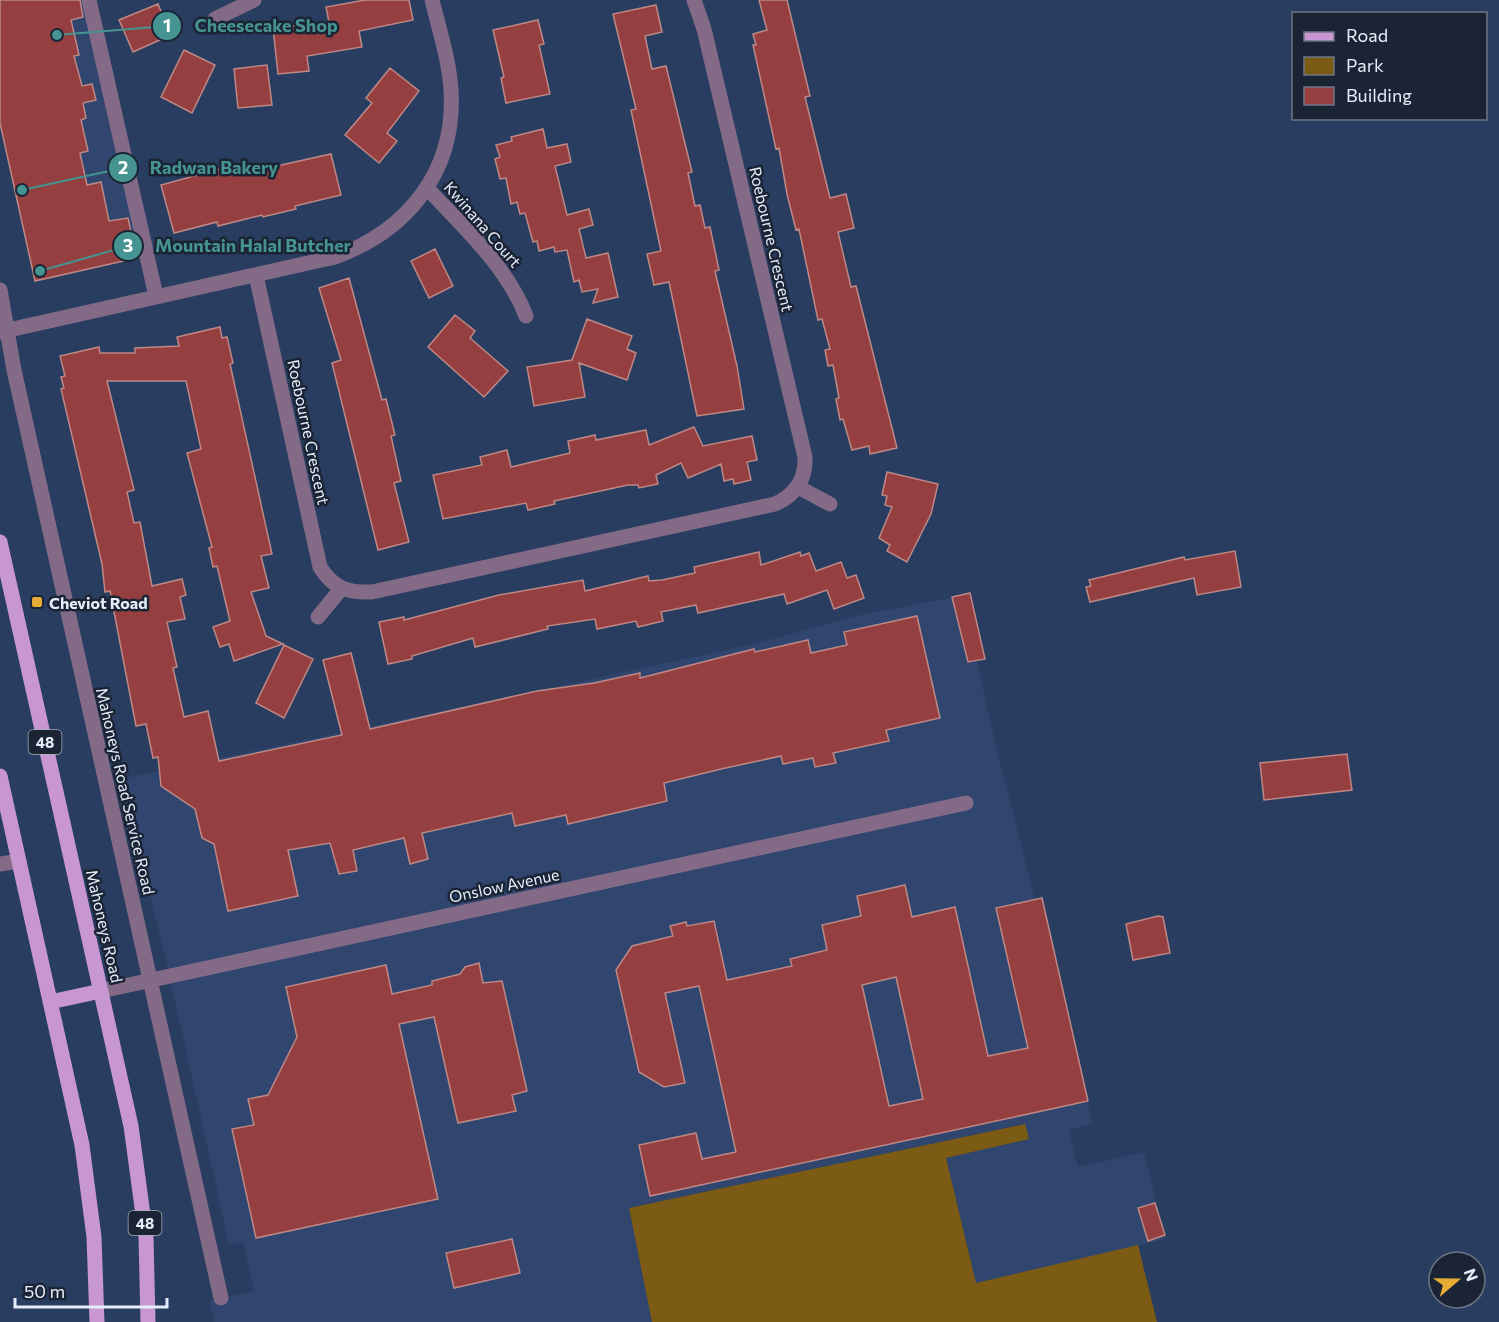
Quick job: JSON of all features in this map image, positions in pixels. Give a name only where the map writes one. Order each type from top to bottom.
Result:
[{"type":"main road","name":"Mahoneys Road","points":[[0,542],[101,991],[140,1181],[146,1237],[148,1322]]},
{"type":"main road","points":[[0,776],[82,1145],[90,1196],[97,1276],[97,1322]]},
{"type":"main road","name":"Onslow Avenue","points":[[50,1002],[101,991]]},
{"type":"street","points":[[89,0],[156,296]]},
{"type":"street","points":[[215,19],[254,0]]},
{"type":"street","points":[[4,331],[335,257],[367,244],[395,225],[427,188],[444,150],[451,110],[449,75],[432,0]]},
{"type":"street","name":"Roebourne Crescent","points":[[694,0],[704,28],[805,457],[805,468],[798,487]]},
{"type":"street","name":"Kwinana Court","points":[[427,188],[503,272],[519,298],[526,316]]},
{"type":"street","name":"Roebourne Crescent","points":[[255,275],[320,567],[326,577],[341,589]]},
{"type":"street","name":"Mahoneys Road Service Road","points":[[0,290],[4,331],[221,1298]]},
{"type":"street","points":[[318,617],[341,589],[372,592],[775,504],[798,487],[830,504]]},
{"type":"street","name":"Onslow Avenue","points":[[101,991],[966,803]]},
{"type":"street","points":[[0,864],[19,861]]},
{"type":"shaded area","points":[[0,0],[92,0],[156,254],[35,281],[0,123]]},
{"type":"shaded area","points":[[962,596],[999,759],[1093,1123],[1069,1130],[1078,1167],[1144,1152],[1165,1239],[976,1284],[946,1158],[1028,1139],[1024,1124],[629,1208],[652,1322],[214,1322],[210,1301],[254,1291],[243,1242],[229,1245],[165,955],[121,779],[758,643],[864,614]]},
{"type":"green space","points":[[1025,1124],[1029,1139],[946,1158],[976,1283],[1138,1245],[1157,1322],[652,1322],[629,1208]]},
{"type":"building","points":[[0,0],[80,0],[83,17],[71,20],[79,55],[74,56],[82,86],[92,84],[96,100],[83,103],[86,118],[81,120],[88,151],[80,153],[87,185],[101,182],[109,221],[128,218],[137,258],[35,281],[0,123]]},
{"type":"building","points":[[365,0],[409,0],[413,20],[359,31],[362,47],[307,56],[309,71],[278,74],[273,28],[329,22],[326,7]]},
{"type":"building","points":[[759,0],[787,0],[810,96],[805,97],[830,198],[846,194],[854,228],[838,232],[851,287],[856,286],[897,448],[870,454],[869,446],[852,450],[843,419],[840,420],[833,365],[828,366],[825,350],[830,349],[822,319],[818,320],[799,229],[796,230],[779,148],[776,149],[753,45],[756,45],[753,34],[767,30]]},
{"type":"building","points":[[158,4],[171,35],[133,52],[119,20]]},
{"type":"building","points":[[656,5],[662,32],[645,36],[652,69],[666,66],[692,172],[688,173],[695,206],[700,205],[705,228],[710,227],[719,270],[715,271],[737,366],[744,409],[697,416],[669,282],[654,285],[647,254],[661,251],[631,110],[636,109],[613,14]]},
{"type":"building","points":[[538,20],[544,44],[539,45],[550,94],[506,103],[501,78],[504,77],[493,30]]},
{"type":"building","points":[[184,50],[215,65],[192,113],[161,97]]},
{"type":"building","points":[[267,65],[272,105],[238,108],[234,69]]},
{"type":"building","points":[[390,68],[419,91],[387,133],[397,141],[379,163],[345,135],[372,103],[366,98]]},
{"type":"building","points":[[543,129],[547,148],[567,144],[571,162],[555,166],[567,215],[589,209],[593,225],[579,229],[586,258],[608,253],[618,297],[593,303],[598,289],[582,292],[579,280],[574,282],[567,250],[555,252],[554,247],[539,251],[537,241],[533,242],[525,213],[520,214],[517,202],[511,204],[506,178],[500,179],[495,159],[500,157],[496,145],[512,141],[511,137]]},
{"type":"building","points":[[331,154],[341,195],[295,206],[296,209],[263,217],[262,215],[218,226],[217,222],[174,233],[161,185],[238,164],[240,174]]},
{"type":"building","points":[[435,249],[453,286],[429,298],[411,261]]},
{"type":"building","points":[[349,278],[382,400],[386,399],[395,435],[391,436],[401,481],[394,483],[409,542],[378,550],[332,363],[341,360],[319,288]]},
{"type":"building","points":[[455,315],[475,331],[470,338],[508,371],[484,397],[428,347]]},
{"type":"building","points":[[587,319],[632,336],[627,349],[636,353],[627,380],[579,363],[585,397],[534,406],[527,367],[572,360]]},
{"type":"building","points":[[220,327],[222,338],[227,337],[233,363],[230,364],[272,554],[261,556],[269,588],[251,592],[266,636],[283,644],[234,661],[229,644],[220,647],[213,627],[230,621],[217,566],[213,567],[209,548],[212,547],[187,453],[201,449],[186,381],[107,381],[134,490],[127,492],[134,523],[140,522],[152,586],[182,579],[186,595],[180,597],[185,619],[167,622],[177,667],[173,668],[184,717],[208,711],[219,761],[342,735],[323,660],[351,653],[370,729],[537,691],[594,683],[640,673],[640,678],[754,649],[755,652],[808,640],[811,653],[847,645],[844,632],[917,616],[940,718],[886,730],[889,741],[833,753],[836,763],[815,767],[813,758],[783,764],[781,756],[721,769],[664,783],[667,801],[568,824],[566,815],[515,826],[512,813],[422,833],[428,859],[410,864],[404,838],[353,850],[357,871],[339,874],[330,843],[288,850],[298,896],[228,911],[214,844],[202,838],[195,809],[161,786],[158,757],[153,758],[146,724],[136,726],[110,591],[105,592],[102,564],[61,389],[64,388],[61,377],[65,376],[60,356],[99,347],[100,353],[135,353],[135,348],[179,346],[177,337]]},
{"type":"building","points":[[694,427],[703,446],[752,436],[757,460],[747,462],[751,480],[734,484],[733,479],[724,481],[721,464],[688,478],[681,463],[656,475],[658,484],[639,488],[638,485],[628,485],[554,501],[555,504],[528,510],[526,503],[443,519],[433,475],[482,465],[480,457],[507,450],[511,467],[570,453],[568,441],[595,435],[596,440],[646,430],[649,445]]},
{"type":"building","points":[[887,472],[938,484],[931,514],[907,562],[887,551],[890,545],[879,538],[892,507],[885,505],[887,496],[882,495]]},
{"type":"building","points":[[1235,551],[1241,587],[1197,595],[1194,578],[1090,602],[1086,587],[1091,586],[1089,580],[1184,557],[1185,560]]},
{"type":"building","points":[[759,552],[761,565],[800,552],[801,556],[809,553],[816,571],[841,562],[847,578],[856,575],[864,598],[834,609],[827,590],[787,604],[784,594],[698,613],[696,605],[661,612],[663,621],[638,627],[636,621],[597,629],[595,619],[547,626],[548,629],[475,647],[473,638],[412,656],[412,659],[388,664],[379,622],[404,617],[404,620],[499,595],[583,580],[585,591],[648,576],[649,581],[662,580],[695,573],[694,567]]},
{"type":"building","points":[[970,593],[985,659],[968,662],[952,597]]},
{"type":"building","points":[[284,645],[313,659],[284,718],[256,703]]},
{"type":"building","points":[[1347,754],[1352,790],[1264,800],[1260,763]]},
{"type":"building","points":[[905,885],[912,917],[955,907],[988,1056],[1028,1048],[996,908],[1042,898],[1088,1101],[650,1196],[639,1145],[696,1133],[702,1159],[736,1152],[699,986],[665,993],[685,1083],[664,1087],[639,1072],[616,970],[632,946],[673,936],[670,926],[686,922],[687,926],[714,921],[727,980],[792,966],[790,959],[827,950],[822,925],[861,916],[857,896]],"holes":[[[896,977],[923,1099],[889,1106],[862,985]]]},
{"type":"building","points":[[1158,916],[1163,917],[1170,953],[1133,960],[1126,924]]},
{"type":"building","points":[[479,963],[483,983],[502,981],[527,1091],[512,1095],[516,1111],[458,1123],[434,1017],[399,1024],[438,1199],[256,1238],[232,1129],[254,1125],[248,1099],[268,1095],[297,1037],[286,987],[386,965],[392,994],[432,985],[432,981],[460,974],[465,967]]},
{"type":"building","points":[[1155,1203],[1165,1235],[1148,1241],[1138,1208]]},
{"type":"building","points":[[512,1239],[520,1273],[454,1288],[446,1253]]},
{"type":"place","name":"Cheesecake Shop","points":[[57,35]]},
{"type":"place","name":"Radwan Bakery","points":[[22,190]]},
{"type":"place","name":"Mountain Halal Butcher","points":[[40,271]]},
{"type":"place","name":"Cheviot Road","points":[[37,602]]}]
